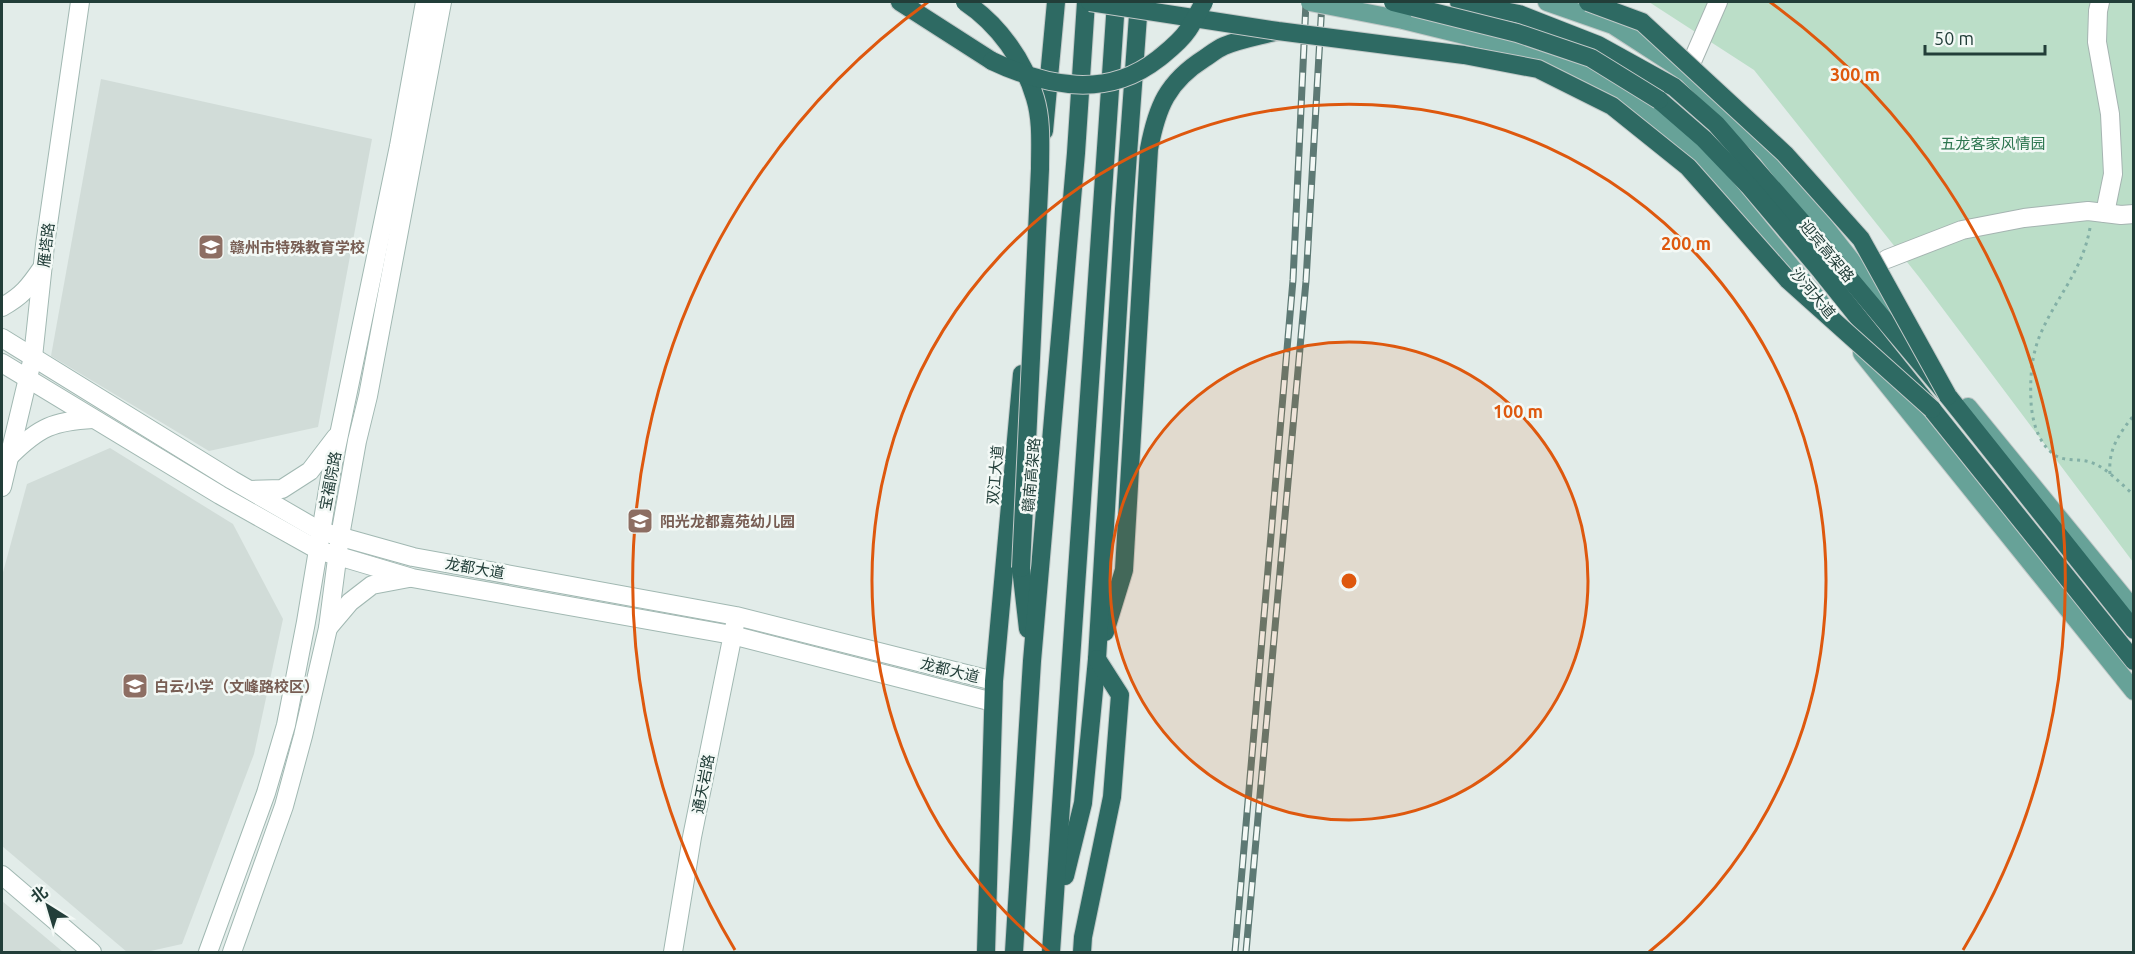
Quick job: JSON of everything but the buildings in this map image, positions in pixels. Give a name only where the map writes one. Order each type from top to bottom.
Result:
[{"type":"highway","points":[[900,2],[992,61],[1018,73],[1057,83],[1094,86],[1122,79],[1148,67],[1173,47],[1188,31],[1204,2]]},
{"type":"highway","points":[[964,2],[997,29],[1018,58],[1036,99],[1041,131],[1021,568],[1032,661]]},
{"type":"highway","name":"双江大道","points":[[986,952],[994,681],[1056,2]]},
{"type":"highway","points":[[1088,2],[1278,31],[1464,55],[1538,69],[1612,106],[1688,167],[1788,280],[1932,409]]},
{"type":"highway","name":"赣南高架路","points":[[1014,952],[1032,661],[1088,2]]},
{"type":"highway","points":[[1051,952],[1116,2]]},
{"type":"highway","points":[[1053,922],[1083,803],[1097,659],[1139,2]]},
{"type":"highway","name":"迎宾高架路","points":[[1393,2],[1517,33],[1591,58],[1659,100],[1704,139],[1749,186],[1932,409],[2133,661]]},
{"type":"highway","name":"迎宾高架路","points":[[1459,2],[1519,14],[1588,41],[1674,87],[1716,124],[1948,396],[2133,630]]},
{"type":"highway","points":[[1588,2],[1642,22],[1785,154],[1861,239],[1948,396]]},
{"type":"highway","points":[[1082,952],[1083,937],[1112,797],[1120,695],[1097,659],[1124,570],[1149,149],[1154,124],[1163,102],[1178,78],[1196,63],[1223,46],[1278,31]]},
{"type":"main road","name":"雁塔路","points":[[2,487],[33,357],[43,267],[80,2]]},
{"type":"main road","name":"宝福院路","points":[[208,952],[266,793],[286,725],[320,531],[399,146],[425,2]]},
{"type":"main road","name":"宝福院路","points":[[232,952],[284,806],[303,736],[327,628],[340,536],[442,2]]},
{"type":"main road","name":"沙河大道","points":[[1310,2],[1537,52],[1619,89],[1682,142],[1713,172],[1846,333],[2133,691]]},
{"type":"main road","points":[[1403,21],[1405,2]]},
{"type":"main road","points":[[1547,2],[1613,25],[1687,73],[1767,153],[1882,302],[2133,610]]},
{"type":"main road","points":[[1687,73],[1718,2]]},
{"type":"main road","points":[[2099,212],[2113,174],[2110,114],[2097,42],[2100,2]]},
{"type":"main road","points":[[1887,259],[1962,230],[2024,218],[2099,212],[2133,214]]},
{"type":"main road","points":[[2,307],[27,290],[43,267]]},
{"type":"main road","name":"龙都大道","points":[[2,338],[320,531],[413,557],[736,616],[994,681]]},
{"type":"main road","name":"龙都大道","points":[[2,363],[220,495],[318,550],[412,578],[732,635],[993,702]]},
{"type":"main road","points":[[9,457],[27,438],[45,428],[65,421],[93,419]]},
{"type":"main road","points":[[250,490],[282,489],[310,471],[339,433]]},
{"type":"main road","points":[[327,628],[350,602],[372,585],[412,578]]},
{"type":"main road","name":"通天岩路","points":[[673,952],[692,837],[736,616]]},
{"type":"main road","points":[[2,875],[92,952]]},
{"type":"path","points":[[2099,212],[2075,273],[2037,344],[2032,363],[2032,417],[2041,439],[2051,453],[2068,461],[2089,462],[2110,474],[2133,495]]},
{"type":"path","points":[[2110,474],[2109,460],[2118,437],[2133,415]]},
{"type":"shaded area","name":"赣州市特殊教育学校","points":[[101,79],[372,139],[318,427],[209,451],[51,356]]},
{"type":"shaded area","name":"白云小学（文峰路校区）","points":[[110,448],[233,524],[283,619],[254,754],[182,944],[146,952],[127,952],[2,846],[2,576],[27,484]]},
{"type":"shaded area","points":[[2,901],[63,952],[2,952]]},
{"type":"green space","name":"五龙客家风情园","points":[[1649,2],[2133,2],[2133,562],[1919,277],[1754,70]]},
{"type":"railway","points":[[1235,952],[1293,280],[1306,2]]},
{"type":"railway","points":[[1246,952],[1306,281],[1322,2]]},
{"type":"place","name":"赣州市特殊教育学校","points":[[211,247]]},
{"type":"place","name":"阳光龙都嘉苑幼儿园","points":[[640,521]]},
{"type":"place","name":"白云小学（文峰路校区）","points":[[135,686]]}]
